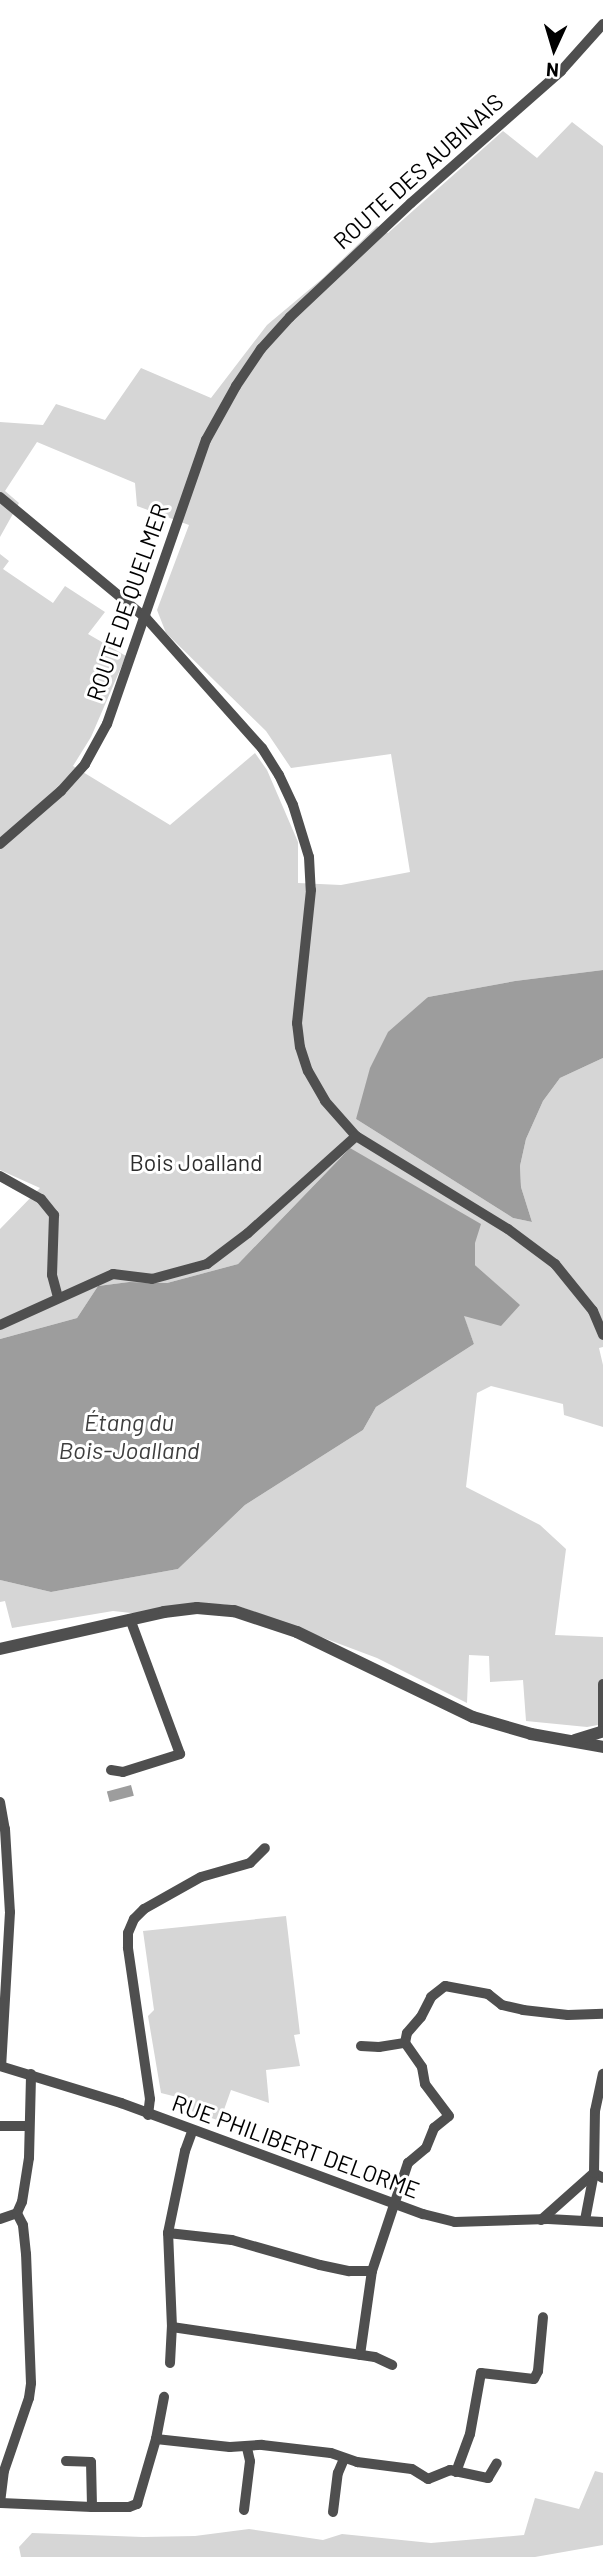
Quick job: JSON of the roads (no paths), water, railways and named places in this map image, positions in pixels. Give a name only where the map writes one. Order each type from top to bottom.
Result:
[{"type":"street","name":"ROUTE DES AUBINAIS","points":[[261,349],[290,317],[411,203],[561,71],[603,24]]},
{"type":"street","name":"ROUTE DE QUELMER","points":[[0,844],[61,791],[85,764],[107,724],[146,618],[179,511],[206,440],[236,386],[261,349]]},
{"type":"street","points":[[0,497],[146,618],[262,748],[293,805],[309,857],[311,890],[297,1023],[300,1048],[308,1071],[325,1101],[356,1136],[508,1229],[555,1264],[593,1311],[603,1335]]},
{"type":"street","points":[[0,1325],[113,1274],[152,1279],[206,1264],[248,1233],[356,1136]]},
{"type":"street","points":[[0,1175],[41,1199],[54,1215],[52,1275],[58,1297]]},
{"type":"street","points":[[1,1644],[197,1608],[234,1612],[297,1632],[449,1708],[519,1731],[564,1741],[603,1736],[603,1684]]},
{"type":"street","points":[[111,1769],[123,1773],[180,1754],[130,1619]]},
{"type":"street","points":[[0,1802],[5,1829],[10,1912],[0,2066]]},
{"type":"street","points":[[148,2115],[150,2099],[128,1948],[128,1933],[134,1919],[144,1909],[201,1877],[250,1863],[265,1848]]},
{"type":"street","points":[[360,2354],[372,2271],[408,2163],[426,2148],[434,2127],[450,2116],[425,2084],[422,2067],[405,2043],[407,2033],[421,2017],[431,1997],[445,1986],[488,1994],[502,2005],[523,2011],[568,2015],[603,2014]]},
{"type":"street","points":[[361,2046],[379,2048],[405,2043]]},
{"type":"street","name":"RUE PHILIBERT DELORME","points":[[0,2066],[31,2074],[395,2204],[455,2222],[603,2222]]},
{"type":"street","points":[[0,2219],[16,2213],[22,2202],[29,2158],[31,2074]]},
{"type":"street","points":[[584,2220],[598,2176],[595,2111],[603,2074]]},
{"type":"street","points":[[0,2126],[29,2126]]},
{"type":"street","points":[[170,2363],[173,2326],[168,2233],[192,2132]]},
{"type":"street","points":[[541,2220],[598,2176]]},
{"type":"street","points":[[16,2213],[23,2225],[26,2254],[30,2383],[29,2398],[4,2471],[1,2503],[92,2507],[129,2507],[137,2504],[156,2439],[164,2397]]},
{"type":"street","points":[[168,2233],[232,2240],[320,2265],[349,2271],[372,2271]]},
{"type":"street","points":[[456,2472],[470,2434],[481,2373],[534,2378],[538,2371],[543,2317]]},
{"type":"street","points":[[173,2326],[360,2354],[392,2365]]},
{"type":"street","points":[[156,2439],[247,2448],[262,2445],[331,2453],[344,2459],[412,2469],[428,2479],[450,2470],[488,2478],[497,2463]]},
{"type":"street","points":[[244,2510],[250,2460],[247,2448]]},
{"type":"street","points":[[333,2512],[338,2473],[344,2459]]},
{"type":"street","points":[[66,2462],[91,2462],[92,2507]]},
{"type":"water","points":[[603,970],[603,1058],[560,1078],[543,1101],[526,1139],[520,1166],[521,1187],[532,1222],[513,1218],[356,1119],[370,1068],[388,1032],[428,997],[515,981]]},
{"type":"water","name":"Étang du Bois-Joalland","points":[[350,1148],[481,1224],[475,1243],[475,1265],[520,1305],[501,1326],[464,1316],[474,1344],[376,1407],[363,1430],[245,1505],[178,1569],[51,1592],[0,1580],[0,1339],[77,1318],[98,1286],[129,1282],[167,1283],[238,1264]]},
{"type":"water","points":[[131,1785],[134,1796],[110,1802],[107,1791]]},
{"type":"park label","name":"Bois Joalland","points":[[196,1162]]}]
